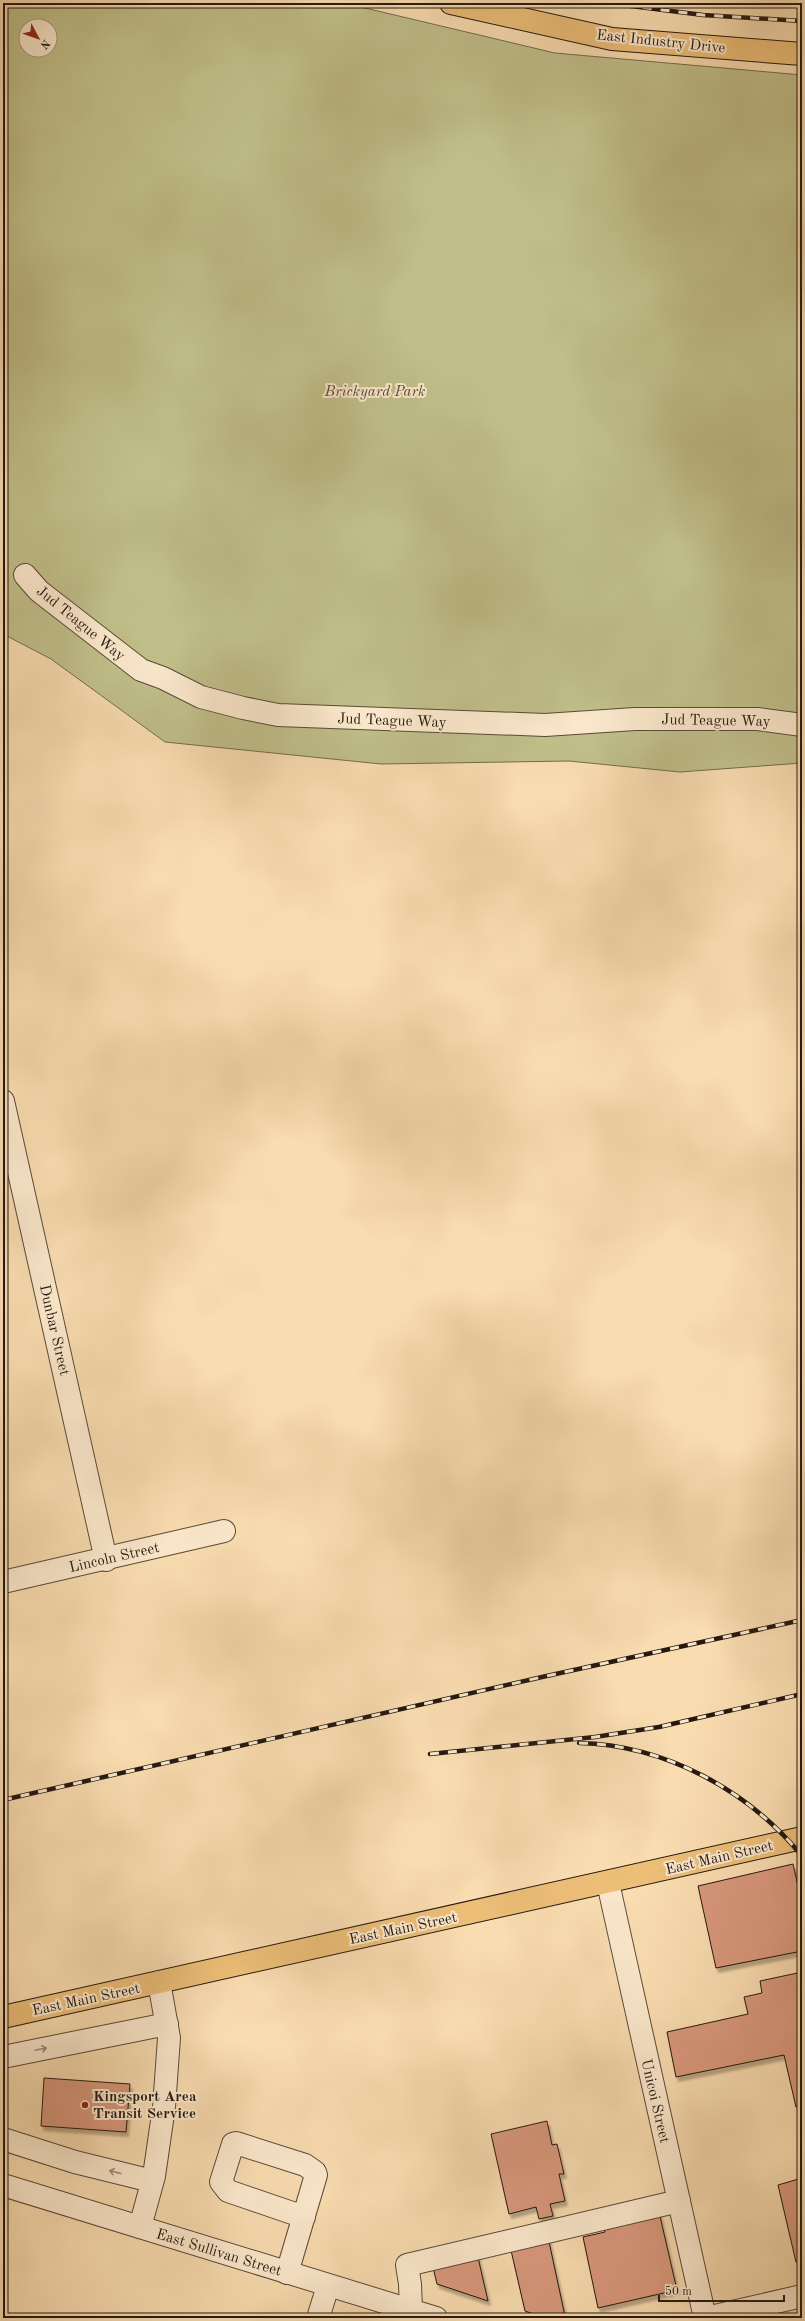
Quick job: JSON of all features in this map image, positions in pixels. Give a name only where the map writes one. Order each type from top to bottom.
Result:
[{"type":"main road","name":"East Industry Drive","points":[[451,3],[612,39],[802,54]]},
{"type":"main road","name":"East Main Street","points":[[3,2017],[608,1883],[802,1838]]},
{"type":"street","name":"Jud Teague Way","points":[[25,575],[39,591],[141,670],[163,678],[201,697],[278,715],[545,725],[635,719],[743,719],[802,725]]},
{"type":"street","name":"Dunbar Street","points":[[3,1101],[106,1560]]},
{"type":"street","name":"Lincoln Street","points":[[3,1582],[106,1560],[224,1531]]},
{"type":"street","name":"Unicoi Street","points":[[608,1883],[706,2318]]},
{"type":"street","points":[[140,2227],[152,2181],[164,2107],[169,2038],[159,1982]]},
{"type":"street","points":[[3,2057],[167,2024]]},
{"type":"street","points":[[3,2139],[75,2162],[152,2181]]},
{"type":"street","name":"East Sullivan Street","points":[[3,2185],[287,2274],[436,2318]]},
{"type":"street","points":[[411,2310],[410,2284],[407,2265],[679,2201]]},
{"type":"street","points":[[287,2274],[304,2217]]},
{"type":"street","points":[[318,2318],[328,2286]]},
{"type":"street","points":[[706,2318],[802,2296]]},
{"type":"green space","name":"Brickyard Park","points":[[3,3],[344,3],[555,53],[802,75],[802,763],[680,772],[569,761],[381,764],[165,742],[51,659],[3,634]]},
{"type":"building","points":[[793,1864],[802,1904],[802,1951],[716,1968],[698,1886]]},
{"type":"building","points":[[802,1972],[802,2106],[796,2107],[784,2055],[676,2077],[667,2032],[748,2014],[744,1997],[762,1993],[760,1981]]},
{"type":"building","name":"Kingsport Area Transit Service","points":[[44,2078],[130,2084],[126,2132],[41,2126]]},
{"type":"building","points":[[547,2121],[552,2145],[557,2144],[564,2174],[559,2174],[565,2201],[550,2204],[553,2216],[539,2219],[536,2207],[509,2214],[491,2134]]},
{"type":"building","points":[[802,2178],[802,2261],[796,2262],[778,2185]]},
{"type":"building","points":[[659,2212],[677,2290],[598,2308],[583,2237],[605,2232],[603,2225]]},
{"type":"building","points":[[548,2237],[565,2316],[555,2318],[545,2318],[525,2311],[510,2246]]},
{"type":"building","points":[[477,2253],[488,2301],[437,2284],[432,2263]]},
{"type":"railway","points":[[607,3],[703,15],[802,21]]},
{"type":"railway","points":[[3,1800],[542,1677],[802,1620]]},
{"type":"railway","points":[[430,1754],[595,1737],[659,1727],[802,1694]]},
{"type":"railway","points":[[579,1743],[611,1746],[643,1752],[673,1762],[702,1776],[730,1792],[756,1811],[780,1832],[802,1856]]},
{"type":"place","name":"Kingsport Area Transit Service","points":[[85,2105]]}]
